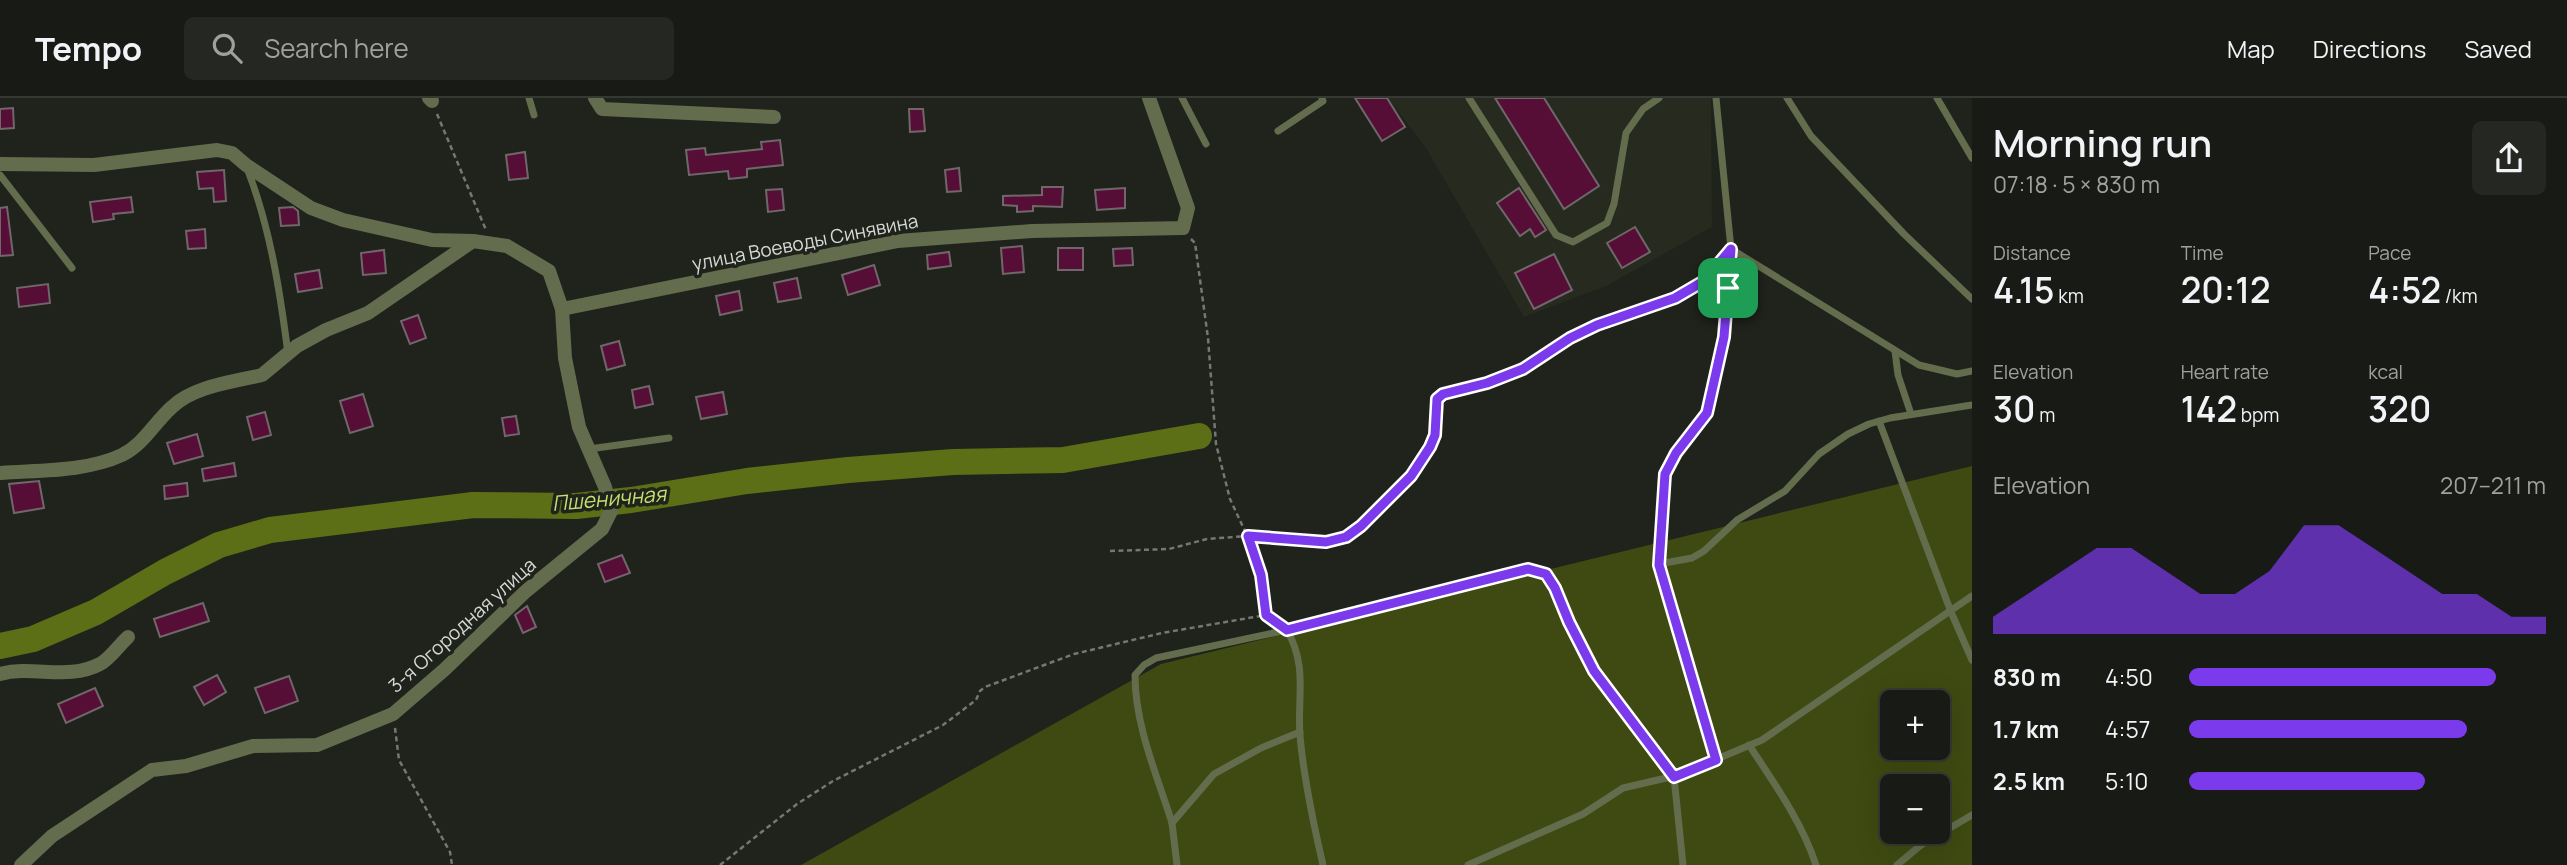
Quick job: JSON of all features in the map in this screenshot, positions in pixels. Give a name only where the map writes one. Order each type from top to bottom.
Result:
[{"type":"street","points":[[595,98],[602,109],[774,117]]},
{"type":"street","points":[[1149,98],[1188,208],[1183,228]]},
{"type":"street","name":"3-я Огородная улица","points":[[0,164],[94,165],[217,150],[232,153],[311,208],[343,220],[432,240],[473,241],[507,246],[549,271],[562,309],[565,358],[579,427],[605,487],[611,511],[603,528],[526,591],[444,670],[393,714],[317,745],[253,746],[186,766],[152,771],[52,836],[21,865]]},
{"type":"street","name":"улица Воеводы Синявина","points":[[562,309],[898,242],[1032,231],[1183,228]]},
{"type":"street","points":[[0,472],[61,469],[104,462],[125,453],[148,435],[173,405],[190,394],[262,374],[297,346],[326,330],[368,313],[473,241]]},
{"type":"street","points":[[0,674],[24,671],[82,671],[102,663],[128,637]]},
{"type":"lane","points":[[529,98],[534,115]]},
{"type":"lane","points":[[1182,98],[1206,144]]},
{"type":"lane","points":[[1278,131],[1324,101],[1322,98]]},
{"type":"lane","points":[[1469,98],[1556,234],[1573,242],[1607,223],[1614,204],[1626,133],[1643,109],[1660,98]]},
{"type":"lane","points":[[1716,98],[1731,249],[1724,337],[1707,413],[1676,453],[1665,474],[1659,564],[1716,760]]},
{"type":"lane","points":[[1787,98],[1811,136],[1904,234],[1972,299]]},
{"type":"lane","points":[[1937,98],[1972,158]]},
{"type":"lane","points":[[246,165],[261,203],[282,307],[288,354]]},
{"type":"lane","points":[[0,174],[72,268]]},
{"type":"lane","points":[[1731,249],[1919,365],[1957,374],[1972,371]]},
{"type":"lane","points":[[1895,351],[1898,375],[1911,414]]},
{"type":"lane","points":[[1659,564],[1692,558],[1704,551],[1737,520],[1785,491],[1819,454],[1848,434],[1879,421],[1972,405]]},
{"type":"lane","points":[[1879,421],[1951,612],[1972,660]]},
{"type":"lane","points":[[589,449],[669,438]]},
{"type":"lane","points":[[1177,865],[1172,823],[1141,729],[1135,675],[1144,665],[1156,658],[1287,630],[1528,569],[1546,574],[1594,671],[1674,777],[1683,865]]},
{"type":"lane","points":[[1468,865],[1583,814],[1623,788],[1674,777],[1762,740],[1972,596]]},
{"type":"lane","points":[[1287,630],[1297,647],[1302,682],[1300,732],[1306,792],[1323,865]]},
{"type":"lane","points":[[1172,823],[1214,774],[1261,748],[1300,732]]},
{"type":"lane","points":[[1749,745],[1787,804],[1816,865]]},
{"type":"lane","points":[[1896,865],[1921,845],[1972,815]]},
{"type":"path","points":[[431,100],[492,244]]},
{"type":"path","points":[[1183,228],[1195,243],[1208,338],[1216,444],[1230,499],[1248,536],[1261,575],[1266,615]]},
{"type":"path","points":[[1110,551],[1169,549],[1207,539],[1248,536],[1326,542],[1346,537],[1361,526],[1411,476],[1435,435],[1437,399],[1443,394],[1487,383],[1523,369],[1570,338],[1597,325],[1675,298],[1704,281],[1731,249]]},
{"type":"path","points":[[720,865],[797,804],[833,781],[943,725],[976,700],[985,687],[1074,654],[1162,633],[1266,615],[1287,630]]},
{"type":"path","points":[[393,714],[399,760],[450,852],[452,865]]},
{"type":"shaded area","points":[[1388,98],[1711,98],[1712,227],[1606,286],[1524,317],[1426,148]]},
{"type":"green space","points":[[1972,466],[1972,865],[801,865],[1161,664]]},
{"type":"building","points":[[1355,98],[1387,98],[1405,127],[1382,141]]},
{"type":"building","points":[[1495,98],[1544,98],[1599,186],[1564,209]]},
{"type":"building","points":[[13,108],[14,128],[0,129],[0,109]]},
{"type":"building","points":[[909,109],[923,109],[925,131],[910,132]]},
{"type":"building","points":[[780,140],[783,165],[747,169],[747,177],[729,179],[728,171],[689,175],[686,150],[705,148],[706,155],[762,149],[761,142]]},
{"type":"building","points":[[525,152],[528,178],[509,180],[506,155]]},
{"type":"building","points":[[959,168],[961,191],[947,192],[945,170]]},
{"type":"building","points":[[224,170],[226,201],[214,202],[213,188],[199,189],[197,172]]},
{"type":"building","points":[[1042,187],[1063,187],[1062,207],[1033,206],[1033,211],[1017,212],[1017,206],[1003,205],[1003,196],[1042,195]]},
{"type":"building","points":[[1125,188],[1125,208],[1097,210],[1095,190]]},
{"type":"building","points":[[1519,188],[1546,230],[1535,237],[1530,229],[1520,236],[1497,203]]},
{"type":"building","points":[[782,189],[784,210],[768,212],[766,190]]},
{"type":"building","points":[[131,197],[133,212],[113,214],[114,219],[93,222],[90,202]]},
{"type":"building","points":[[7,207],[13,255],[0,256],[0,208]]},
{"type":"building","points":[[293,207],[298,211],[299,225],[281,226],[279,208]]},
{"type":"building","points":[[1635,227],[1650,252],[1622,268],[1607,243]]},
{"type":"building","points":[[205,229],[206,248],[188,249],[186,231]]},
{"type":"building","points":[[1022,246],[1024,272],[1003,274],[1001,248]]},
{"type":"building","points":[[1058,248],[1083,248],[1083,270],[1058,270]]},
{"type":"building","points":[[1132,248],[1133,265],[1114,266],[1113,249]]},
{"type":"building","points":[[384,250],[386,273],[363,275],[361,253]]},
{"type":"building","points":[[949,252],[951,266],[928,269],[927,255]]},
{"type":"building","points":[[1554,254],[1572,290],[1534,309],[1515,273]]},
{"type":"building","points":[[874,265],[880,285],[848,295],[842,275]]},
{"type":"building","points":[[319,270],[322,288],[298,292],[295,274]]},
{"type":"building","points":[[797,278],[801,298],[778,302],[774,283]]},
{"type":"building","points":[[48,284],[50,303],[19,307],[17,288]]},
{"type":"building","points":[[739,291],[742,310],[720,315],[716,296]]},
{"type":"building","points":[[418,315],[426,338],[410,344],[401,321]]},
{"type":"building","points":[[619,341],[625,365],[607,370],[601,346]]},
{"type":"building","points":[[649,386],[653,404],[635,408],[632,390]]},
{"type":"building","points":[[723,392],[727,414],[701,419],[696,397]]},
{"type":"building","points":[[363,394],[373,426],[350,433],[340,401]]},
{"type":"building","points":[[265,412],[271,435],[253,440],[247,417]]},
{"type":"building","points":[[516,416],[519,434],[505,436],[502,418]]},
{"type":"building","points":[[197,434],[203,456],[174,464],[167,443]]},
{"type":"building","points":[[234,463],[236,476],[204,481],[202,469]]},
{"type":"building","points":[[39,481],[44,508],[14,513],[9,484]]},
{"type":"building","points":[[187,483],[188,496],[165,499],[164,486]]},
{"type":"building","points":[[622,555],[630,573],[605,582],[598,564]]},
{"type":"building","points":[[203,603],[209,621],[160,637],[154,619]]},
{"type":"building","points":[[527,606],[536,627],[523,633],[515,615]]},
{"type":"building","points":[[217,675],[226,692],[204,705],[194,687]]},
{"type":"building","points":[[289,676],[298,701],[265,713],[255,688]]},
{"type":"building","points":[[95,688],[103,706],[66,723],[58,704]]},
{"type":"waterway","name":"Пшеничная","points":[[0,646],[33,639],[96,612],[165,572],[219,545],[270,530],[473,505],[576,506],[747,481],[848,470],[953,462],[1063,460],[1199,436]]},
{"type":"route","points":[[1731,249],[1728,288],[1724,337],[1707,413],[1676,453],[1665,474],[1659,565],[1716,760],[1674,777],[1594,671],[1546,574],[1528,569],[1287,630],[1266,615],[1261,575],[1248,536],[1326,542],[1346,537],[1361,526],[1411,476],[1435,435],[1437,399],[1443,394],[1487,383],[1523,369],[1570,338],[1597,325],[1675,298],[1704,281],[1731,249]]}]
